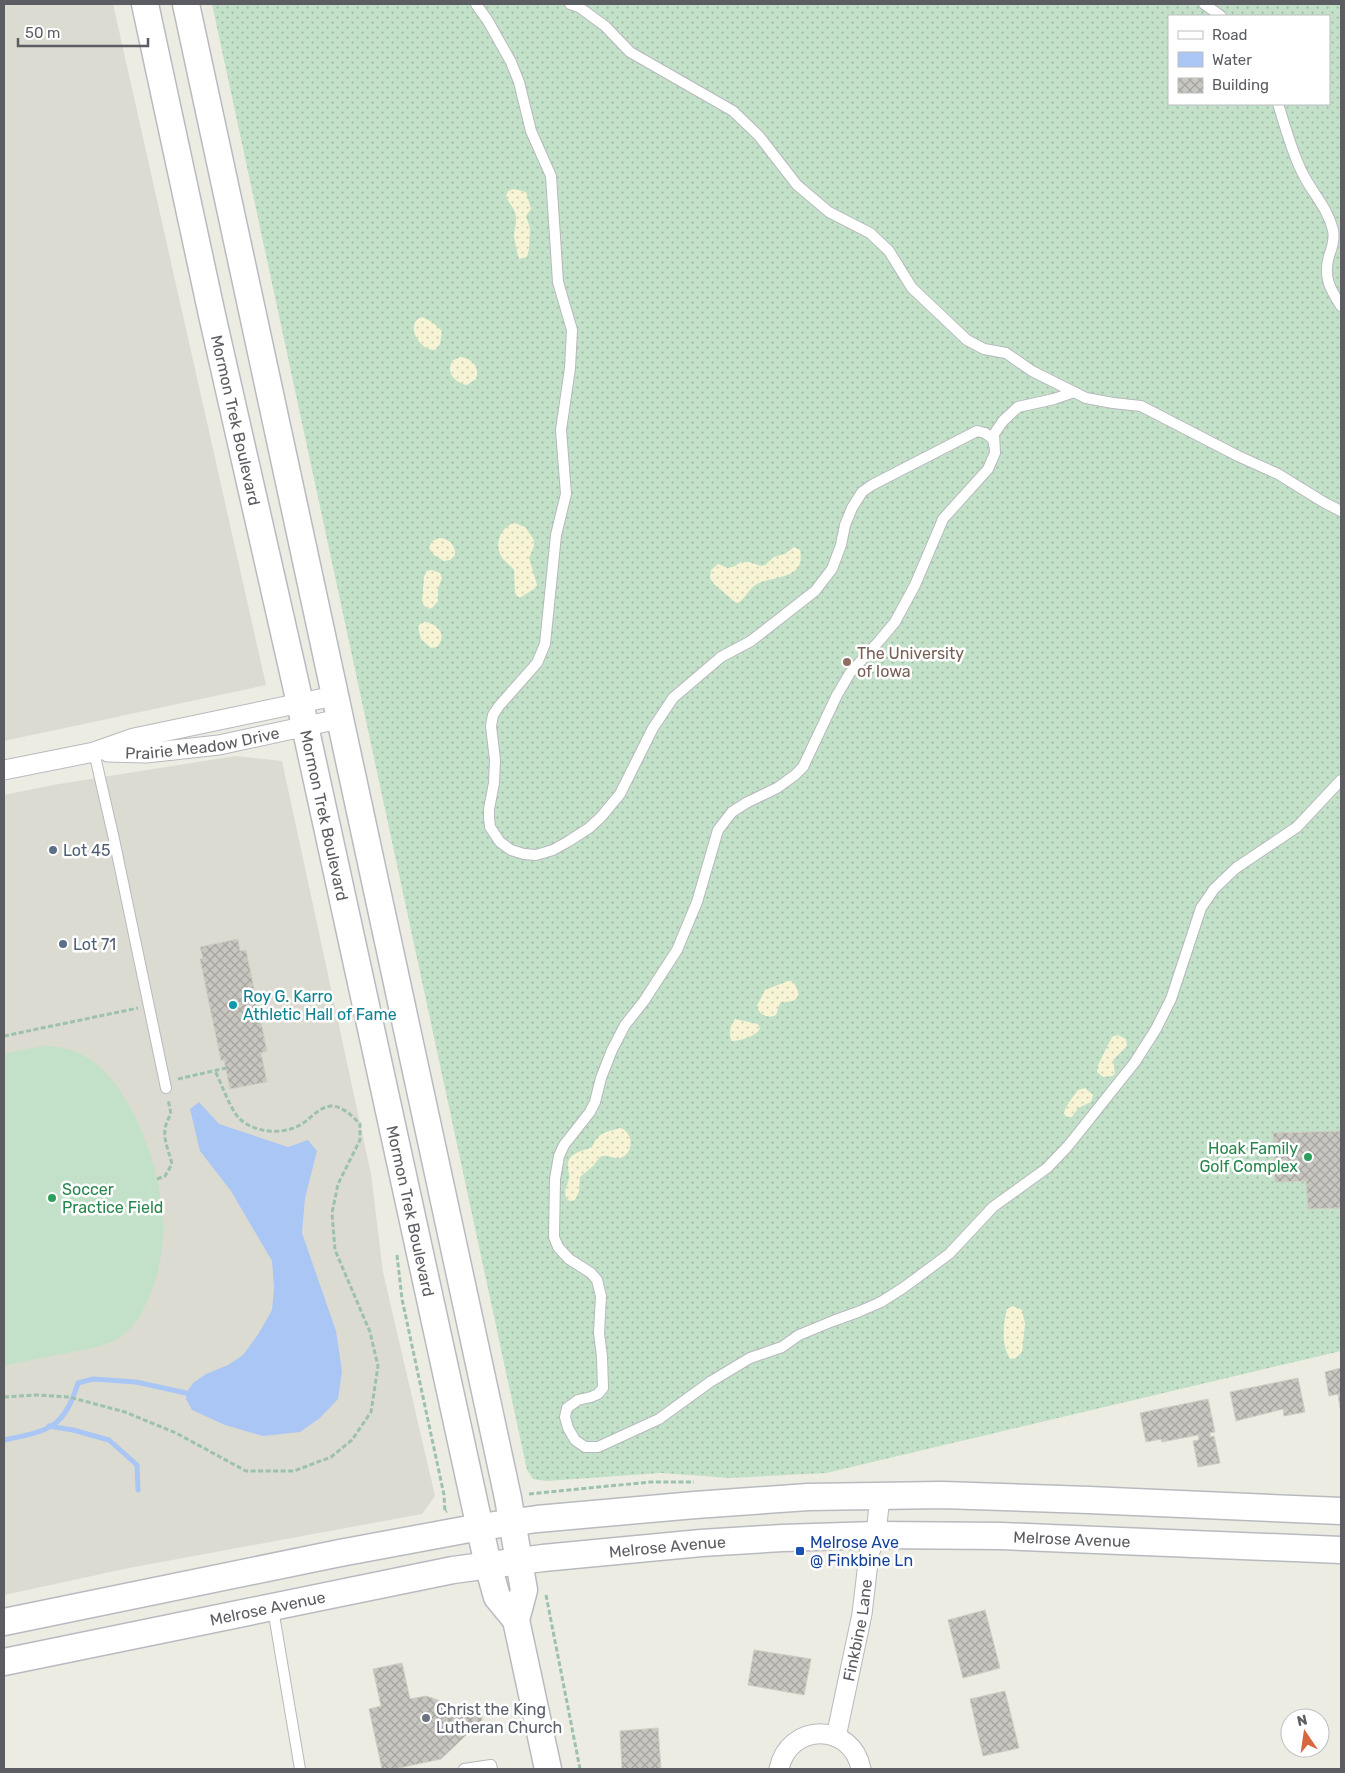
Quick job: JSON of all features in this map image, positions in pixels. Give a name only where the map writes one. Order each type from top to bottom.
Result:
[{"type":"main road","name":"Mormon Trek Boulevard","points":[[145,4],[212,315],[303,715],[488,1565],[497,1597],[516,1620]]},
{"type":"main road","name":"Mormon Trek Boulevard","points":[[186,4],[513,1522],[524,1590],[516,1620],[548,1769]]},
{"type":"main road","points":[[4,1622],[340,1553],[480,1527],[513,1522],[714,1504],[808,1498],[942,1495],[1341,1511]]},
{"type":"main road","name":"Melrose Avenue","points":[[4,1662],[389,1583],[488,1565],[701,1543],[876,1535],[1001,1536],[1341,1550]]},
{"type":"street","name":"Prairie Meadow Drive","points":[[4,770],[94,752],[134,738],[303,715],[337,708]]},
{"type":"street","name":"Finkbine Lane","points":[[836,1737],[862,1614],[869,1554],[876,1535],[880,1496]]},
{"type":"street","points":[[779,1769],[784,1755],[797,1740],[816,1734],[836,1737],[846,1743],[854,1752],[861,1769]]},
{"type":"lane","points":[[476,4],[511,62],[519,82],[531,131],[551,176],[558,282],[572,330],[570,368],[561,430],[566,494],[556,535],[545,644],[537,663],[493,715],[491,726],[495,760],[489,818],[490,827],[500,842],[512,850],[536,855],[553,850],[569,841],[589,828],[601,817],[620,794],[653,728],[673,698],[721,657],[751,641],[815,591],[832,569],[842,545],[844,525],[862,492],[977,431],[985,433],[993,439],[995,453]]},
{"type":"lane","points":[[570,4],[579,7],[605,26],[630,52],[733,111],[759,136],[796,185],[829,212],[870,233],[889,251],[912,288],[967,340],[984,349],[1006,353],[1032,370],[1086,398],[1113,404],[1141,406],[1238,456],[1278,474],[1341,511]]},
{"type":"lane","points":[[1204,4],[1220,15]]},
{"type":"lane","points":[[1278,105],[1300,168],[1324,206],[1334,231],[1326,276],[1329,286],[1341,306]]},
{"type":"lane","points":[[1074,392],[1054,399],[1018,407],[1003,421],[994,434],[995,453],[988,469],[943,519],[915,585],[895,622],[850,673],[837,695],[803,767],[777,788],[732,812],[718,830],[697,902],[677,950],[644,1001],[625,1025],[612,1050],[590,1112],[564,1145],[559,1156],[555,1179],[554,1237],[558,1247],[597,1280],[602,1296],[599,1333],[603,1388],[598,1394],[578,1400],[566,1408],[565,1417],[568,1428],[575,1440],[584,1447],[598,1447],[659,1419],[710,1382],[750,1358],[782,1347],[799,1335],[880,1302],[903,1288],[949,1254],[993,1207],[1047,1168],[1068,1146],[1135,1062],[1156,1029],[1171,999],[1201,908],[1214,889],[1236,868],[1297,827],[1341,780]]},
{"type":"lane","points":[[94,752],[166,1085]]},
{"type":"lane","points":[[273,1608],[300,1769]]},
{"type":"lane","points":[[464,1769],[490,1765],[492,1769]]},
{"type":"path","points":[[4,1036],[149,1006]]},
{"type":"path","points":[[157,1178],[165,1176],[172,1164],[164,1133],[166,1123],[171,1114],[166,1085],[226,1068]]},
{"type":"path","points":[[4,1396],[70,1397],[126,1412],[176,1433],[246,1471],[294,1471],[331,1457],[352,1440],[371,1412],[378,1366],[370,1332],[335,1250],[332,1213],[338,1184],[360,1140],[360,1124],[347,1111],[331,1106],[319,1111],[298,1127],[270,1132],[254,1128],[236,1115],[215,1071]]},
{"type":"path","points":[[533,1493],[650,1482],[698,1482]]},
{"type":"path","points":[[546,1590],[580,1769]]},
{"type":"shaded area","points":[[4,4],[113,4],[266,685],[4,741]]},
{"type":"shaded area","points":[[235,756],[282,761],[371,1174],[383,1272],[435,1496],[422,1514],[129,1568],[4,1595],[4,795],[53,785]]},
{"type":"green space","name":"The University of Iowa","points":[[212,4],[1341,4],[1341,1351],[826,1473],[730,1478],[661,1473],[546,1481],[533,1479],[527,1470]]},
{"type":"green space","name":"Soccer Practice Field","points":[[42,1046],[70,1050],[88,1058],[110,1077],[123,1095],[135,1117],[153,1163],[162,1210],[162,1248],[157,1273],[147,1302],[136,1322],[124,1334],[111,1342],[97,1347],[4,1366],[4,1054]]},
{"type":"sand","points":[[514,189],[526,192],[531,209],[526,216],[530,228],[529,249],[527,257],[519,259],[514,235],[516,215],[506,196],[508,191]]},
{"type":"sand","points":[[422,317],[432,322],[442,331],[440,344],[435,350],[424,346],[416,336],[414,325]]},
{"type":"sand","points":[[460,357],[471,361],[477,371],[476,379],[467,385],[455,380],[450,370],[452,361]]},
{"type":"sand","points":[[514,523],[525,527],[534,540],[534,546],[529,558],[537,585],[521,597],[518,597],[515,593],[514,570],[501,556],[498,546],[502,532]]},
{"type":"sand","points":[[439,538],[446,539],[453,546],[455,555],[450,560],[444,561],[434,555],[429,548],[432,541]]},
{"type":"sand","points":[[794,547],[800,550],[801,560],[794,572],[757,584],[738,603],[713,583],[710,578],[711,570],[718,564],[728,568],[741,562],[749,562],[761,566],[774,557],[785,554]]},
{"type":"sand","points":[[432,570],[440,573],[442,578],[438,589],[438,601],[432,608],[428,609],[422,603],[424,577],[427,571]]},
{"type":"sand","points":[[424,622],[437,627],[439,630],[441,638],[437,647],[431,648],[421,639],[418,627]]},
{"type":"sand","points":[[792,981],[796,986],[797,997],[792,1001],[780,1003],[776,1015],[770,1017],[762,1014],[757,1006],[765,990]]},
{"type":"sand","points":[[735,1019],[758,1024],[760,1029],[748,1038],[732,1041],[730,1030]]},
{"type":"sand","points":[[1118,1035],[1126,1039],[1127,1046],[1113,1060],[1115,1074],[1103,1077],[1097,1072],[1098,1065],[1112,1037]]},
{"type":"sand","points":[[1085,1088],[1093,1095],[1091,1102],[1078,1108],[1072,1117],[1067,1117],[1064,1111],[1067,1105],[1078,1090]]},
{"type":"sand","points":[[620,1128],[629,1137],[630,1146],[627,1154],[620,1158],[600,1157],[580,1177],[579,1191],[575,1200],[570,1201],[567,1199],[565,1191],[569,1179],[568,1165],[571,1156],[592,1147],[597,1138],[603,1134]]},
{"type":"sand","points":[[1013,1306],[1022,1310],[1025,1324],[1022,1352],[1016,1358],[1010,1359],[1005,1347],[1004,1328],[1007,1309]]},
{"type":"water","points":[[199,1102],[219,1124],[288,1147],[308,1140],[317,1151],[305,1198],[302,1233],[336,1331],[342,1371],[338,1399],[320,1418],[300,1432],[263,1436],[225,1425],[192,1410],[186,1399],[186,1393],[193,1383],[206,1374],[228,1365],[243,1355],[259,1333],[272,1310],[274,1287],[272,1261],[231,1191],[200,1151],[190,1109]]},
{"type":"building","name":"Roy G. Karro Athletic Hall of Fame","points":[[238,939],[240,951],[246,950],[267,1051],[261,1053],[267,1082],[230,1089],[224,1060],[221,1061],[200,959],[203,958],[200,947]]},
{"type":"building","name":"Hoak Family Golf Complex","points":[[1341,1131],[1341,1208],[1308,1209],[1306,1181],[1275,1182],[1273,1133]]},
{"type":"building","points":[[1341,1368],[1340,1408],[1338,1394],[1329,1396],[1325,1372]]},
{"type":"building","points":[[1298,1378],[1305,1412],[1284,1416],[1283,1409],[1236,1421],[1230,1392]]},
{"type":"building","points":[[1208,1399],[1215,1432],[1210,1433],[1210,1437],[1214,1436],[1220,1463],[1198,1467],[1193,1441],[1199,1440],[1198,1435],[1162,1442],[1161,1439],[1146,1442],[1140,1413]]},
{"type":"building","points":[[985,1610],[1000,1668],[963,1678],[948,1620]]},
{"type":"building","points":[[754,1650],[811,1659],[804,1695],[748,1685]]},
{"type":"building","name":"Christ the King Lutheran Church","points":[[402,1663],[410,1699],[426,1696],[482,1715],[482,1720],[441,1759],[394,1769],[382,1769],[369,1709],[381,1706],[373,1669]]},
{"type":"building","points":[[1005,1691],[1019,1748],[983,1756],[970,1699]]},
{"type":"building","points":[[658,1728],[661,1769],[622,1769],[620,1731]]},
{"type":"waterway","points":[[4,1440],[32,1434],[52,1425],[67,1410],[78,1383],[93,1379],[136,1382],[186,1393]]},
{"type":"waterway","points":[[49,1426],[73,1430],[109,1440],[137,1465],[138,1490]]},
{"type":"place","name":"The University of Iowa","points":[[847,662]]},
{"type":"place","name":"Lot 45","points":[[53,850]]},
{"type":"place","name":"Lot 71","points":[[63,944]]},
{"type":"place","name":"Roy G. Karro Athletic Hall of Fame","points":[[233,1005]]},
{"type":"place","name":"Hoak Family Golf Complex","points":[[1308,1157]]},
{"type":"place","name":"Soccer Practice Field","points":[[52,1198]]},
{"type":"place","name":"Melrose Ave @ Finkbine Ln","points":[[800,1551]]},
{"type":"place","name":"Christ the King Lutheran Church","points":[[426,1718]]}]
